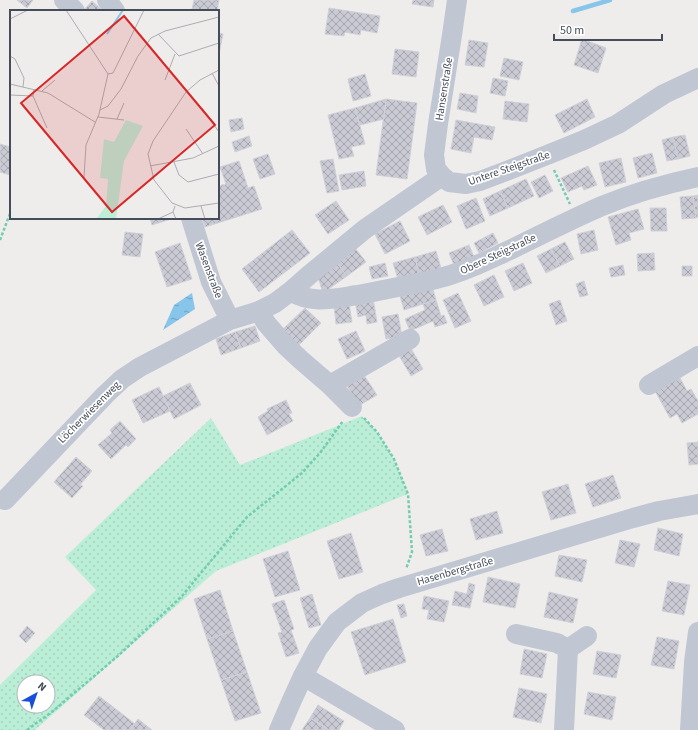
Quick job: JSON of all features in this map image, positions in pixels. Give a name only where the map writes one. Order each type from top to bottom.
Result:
[{"type":"street","points":[[64,0],[74,10]]},
{"type":"street","points":[[79,10],[89,0]]},
{"type":"street","points":[[107,0],[114,10]]},
{"type":"street","name":"Hansenstraße","points":[[442,176],[436,169],[434,155],[457,0]]},
{"type":"street","name":"Untere Steigstraße","points":[[442,176],[449,182],[466,184],[480,181],[509,170],[584,140],[618,124],[664,94],[698,78]]},
{"type":"street","points":[[230,320],[275,303],[365,229],[442,176]]},
{"type":"street","name":"Obere Steigstraße","points":[[291,291],[298,296],[319,300],[381,291],[444,277],[485,261],[615,201],[666,184],[698,177]]},
{"type":"street","name":"Wasenstraße","points":[[190,219],[211,282],[230,320]]},
{"type":"street","points":[[259,310],[266,323],[286,346],[352,406]]},
{"type":"street","name":"Löcherwiesenweg","points":[[5,500],[105,395],[122,380],[140,367],[230,320]]},
{"type":"street","points":[[330,385],[410,339]]},
{"type":"street","points":[[649,385],[698,356]]},
{"type":"street","name":"Hasenbergstraße","points":[[279,730],[303,676],[318,648],[337,622],[362,604],[382,594],[632,518],[659,511],[698,504]]},
{"type":"street","points":[[690,730],[694,662],[698,632]]},
{"type":"street","points":[[516,634],[556,643],[568,649]]},
{"type":"street","points":[[568,649],[587,636]]},
{"type":"street","points":[[564,730],[568,649]]},
{"type":"street","points":[[303,676],[394,730]]},
{"type":"path","points":[[547,155],[576,218]]},
{"type":"path","points":[[0,240],[10,214]]},
{"type":"path","points":[[27,730],[53,711],[119,655],[182,596],[247,517],[302,473],[320,453],[352,406],[377,432],[394,459],[408,494],[412,552]]},
{"type":"green space","points":[[362,416],[377,432],[394,459],[408,494],[216,571],[56,712],[56,674],[16,674],[16,714],[53,714],[35,730],[0,730],[0,685],[96,590],[65,557],[211,418],[240,465]]},
{"type":"water","points":[[192,293],[195,309],[163,330],[174,305]]},
{"type":"building","points":[[17,0],[33,0],[27,8]]},
{"type":"building","points":[[194,0],[219,0],[217,10],[192,9]]},
{"type":"building","points":[[413,0],[434,0],[433,7],[412,4]]},
{"type":"building","points":[[92,1],[102,10],[84,10]]},
{"type":"building","points":[[329,8],[380,16],[377,33],[361,30],[360,35],[345,32],[344,36],[325,34]]},
{"type":"building","points":[[219,33],[223,34],[219,54]]},
{"type":"building","points":[[582,39],[606,48],[598,73],[574,65]]},
{"type":"building","points":[[469,40],[488,43],[484,67],[465,65]]},
{"type":"building","points":[[395,49],[419,52],[416,77],[392,74]]},
{"type":"building","points":[[504,58],[523,62],[519,80],[500,76]]},
{"type":"building","points":[[365,74],[371,96],[353,101],[348,79]]},
{"type":"building","points":[[493,78],[508,81],[505,96],[490,93]]},
{"type":"building","points":[[460,93],[478,96],[476,113],[457,109]]},
{"type":"building","points":[[386,99],[384,119],[360,125],[355,108]]},
{"type":"building","points":[[386,99],[417,103],[407,179],[376,175]]},
{"type":"building","points":[[587,99],[595,117],[564,133],[555,115]]},
{"type":"building","points":[[505,101],[529,104],[527,122],[503,119]]},
{"type":"building","points":[[355,108],[365,144],[351,147],[354,156],[339,159],[328,115]]},
{"type":"building","points":[[242,118],[244,129],[231,132],[229,120]]},
{"type":"building","points":[[456,120],[495,127],[492,140],[474,137],[471,153],[451,149]]},
{"type":"building","points":[[685,135],[690,156],[678,159],[673,137]]},
{"type":"building","points":[[249,136],[252,146],[235,152],[232,142]]},
{"type":"building","points":[[673,137],[678,159],[667,161],[662,140]]},
{"type":"building","points":[[0,144],[10,147],[10,175],[0,172]]},
{"type":"building","points":[[652,153],[657,173],[638,178],[633,158]]},
{"type":"building","points":[[268,154],[275,174],[260,179],[253,159]]},
{"type":"building","points":[[621,158],[626,182],[605,187],[599,163]]},
{"type":"building","points":[[333,159],[339,191],[327,193],[320,161]]},
{"type":"building","points":[[239,161],[248,188],[254,186],[262,209],[205,227],[202,219],[219,219],[219,186],[226,184],[220,167]]},
{"type":"building","points":[[588,166],[597,185],[584,190],[582,186],[568,192],[561,178]]},
{"type":"building","points":[[364,171],[366,186],[342,190],[339,175]]},
{"type":"building","points":[[545,175],[553,191],[539,198],[531,182]]},
{"type":"building","points":[[526,179],[534,196],[508,208],[500,191]]},
{"type":"building","points":[[500,191],[508,208],[490,216],[483,199]]},
{"type":"building","points":[[698,195],[698,217],[696,218],[693,196]]},
{"type":"building","points":[[693,196],[696,218],[682,219],[680,197]]},
{"type":"building","points":[[476,198],[485,221],[466,229],[457,206]]},
{"type":"building","points":[[336,201],[349,220],[328,234],[315,215]]},
{"type":"building","points":[[443,205],[452,222],[427,235],[418,217]]},
{"type":"building","points":[[650,208],[666,208],[667,231],[651,231]]},
{"type":"building","points":[[638,209],[644,229],[629,233],[631,240],[616,245],[608,217]]},
{"type":"building","points":[[150,219],[171,219],[152,225]]},
{"type":"building","points":[[400,221],[410,241],[385,254],[375,234]]},
{"type":"building","points":[[292,230],[310,253],[259,292],[242,269]]},
{"type":"building","points":[[594,230],[598,250],[581,254],[577,234]]},
{"type":"building","points":[[125,232],[143,234],[140,257],[122,255]]},
{"type":"building","points":[[493,233],[498,243],[479,253],[474,243]]},
{"type":"building","points":[[565,242],[574,259],[560,266],[551,249]]},
{"type":"building","points":[[180,243],[192,279],[167,287],[155,252]]},
{"type":"building","points":[[469,245],[474,257],[454,265],[449,253]]},
{"type":"building","points":[[355,248],[366,262],[347,276],[336,262]]},
{"type":"building","points":[[551,249],[560,266],[546,273],[537,256]]},
{"type":"building","points":[[436,251],[441,268],[419,274],[415,257]]},
{"type":"building","points":[[654,253],[655,270],[638,271],[637,254]]},
{"type":"building","points":[[415,257],[419,274],[398,279],[393,263]]},
{"type":"building","points":[[336,262],[347,276],[323,293],[318,277]]},
{"type":"building","points":[[385,263],[388,276],[372,279],[369,267]]},
{"type":"building","points":[[523,263],[532,283],[514,291],[505,271]]},
{"type":"building","points":[[623,265],[625,275],[611,277],[609,268]]},
{"type":"building","points":[[682,266],[692,266],[692,276],[682,276]]},
{"type":"building","points":[[494,275],[504,297],[484,306],[474,285]]},
{"type":"building","points":[[584,281],[588,295],[580,297],[576,284]]},
{"type":"building","points":[[432,286],[436,300],[404,310],[400,296]]},
{"type":"building","points":[[458,293],[471,321],[455,328],[443,300]]},
{"type":"building","points":[[373,298],[377,322],[367,324],[366,315],[358,317],[355,301]]},
{"type":"building","points":[[436,300],[441,316],[444,315],[447,323],[435,327],[433,321],[410,331],[405,319],[425,310],[423,304]]},
{"type":"building","points":[[560,300],[567,321],[556,325],[549,304]]},
{"type":"building","points":[[349,303],[352,322],[336,324],[334,305]]},
{"type":"building","points":[[305,308],[321,323],[295,349],[279,333]]},
{"type":"building","points":[[398,314],[402,336],[386,339],[382,317]]},
{"type":"building","points":[[255,326],[260,341],[241,348],[235,332]]},
{"type":"building","points":[[356,331],[365,351],[347,359],[338,339]]},
{"type":"building","points":[[235,332],[241,348],[221,355],[216,339]]},
{"type":"building","points":[[409,345],[423,369],[411,376],[397,352]]},
{"type":"building","points":[[360,369],[377,395],[360,405],[343,380]]},
{"type":"building","points":[[680,378],[687,391],[691,389],[698,401],[698,414],[682,423],[677,414],[670,418],[655,391]]},
{"type":"building","points":[[190,383],[201,405],[174,419],[163,396]]},
{"type":"building","points":[[159,387],[170,411],[143,423],[132,400]]},
{"type":"building","points":[[286,400],[292,413],[289,414],[293,421],[267,435],[258,417],[268,411],[267,409]]},
{"type":"building","points":[[120,421],[136,439],[128,447],[126,445],[111,459],[98,445],[112,433],[110,430]]},
{"type":"building","points":[[698,442],[698,464],[689,465],[687,443]]},
{"type":"building","points":[[76,457],[92,471],[80,485],[83,486],[72,498],[54,482]]},
{"type":"building","points":[[613,475],[621,498],[593,507],[585,484]]},
{"type":"building","points":[[568,484],[576,513],[551,520],[542,492]]},
{"type":"building","points":[[497,511],[503,533],[476,540],[470,519]]},
{"type":"building","points":[[658,528],[683,534],[679,556],[654,550]]},
{"type":"building","points":[[442,529],[448,551],[426,556],[420,535]]},
{"type":"building","points":[[351,533],[363,572],[339,579],[327,541]]},
{"type":"building","points":[[620,540],[640,544],[634,567],[615,563]]},
{"type":"building","points":[[288,551],[300,590],[275,597],[263,559]]},
{"type":"building","points":[[559,555],[587,560],[582,582],[555,576]]},
{"type":"building","points":[[488,577],[520,584],[515,608],[483,602]]},
{"type":"building","points":[[668,581],[690,585],[684,615],[662,611]]},
{"type":"building","points":[[469,583],[475,585],[470,608],[452,605],[455,591],[467,594]]},
{"type":"building","points":[[220,590],[233,631],[207,639],[194,599]]},
{"type":"building","points":[[549,592],[578,599],[573,623],[544,617]]},
{"type":"building","points":[[312,594],[321,625],[309,628],[300,598]]},
{"type":"building","points":[[424,596],[449,601],[444,622],[427,619],[429,610],[422,609]]},
{"type":"building","points":[[284,600],[294,629],[291,630],[299,653],[286,657],[278,633],[282,632],[272,604]]},
{"type":"building","points":[[404,604],[407,616],[401,618],[397,605]]},
{"type":"building","points":[[393,619],[406,662],[365,675],[351,632]]},
{"type":"building","points":[[27,626],[35,633],[26,643],[19,636]]},
{"type":"building","points":[[233,631],[247,672],[221,680],[207,639]]},
{"type":"building","points":[[657,637],[679,641],[674,669],[651,665]]},
{"type":"building","points":[[524,649],[547,654],[542,678],[520,674]]},
{"type":"building","points":[[597,651],[621,655],[616,678],[593,674]]},
{"type":"building","points":[[247,672],[261,713],[235,721],[221,680]]},
{"type":"building","points":[[519,688],[547,694],[541,723],[513,717]]},
{"type":"building","points":[[588,692],[616,697],[612,720],[584,714]]},
{"type":"building","points":[[99,696],[135,724],[130,730],[104,730],[84,715]]},
{"type":"building","points":[[318,705],[344,721],[339,730],[329,730],[310,718]]},
{"type":"building","points":[[310,718],[329,730],[302,730]]},
{"type":"building","points":[[138,719],[152,730],[130,730]]},
{"type":"waterway","points":[[573,11],[610,0]]}]
